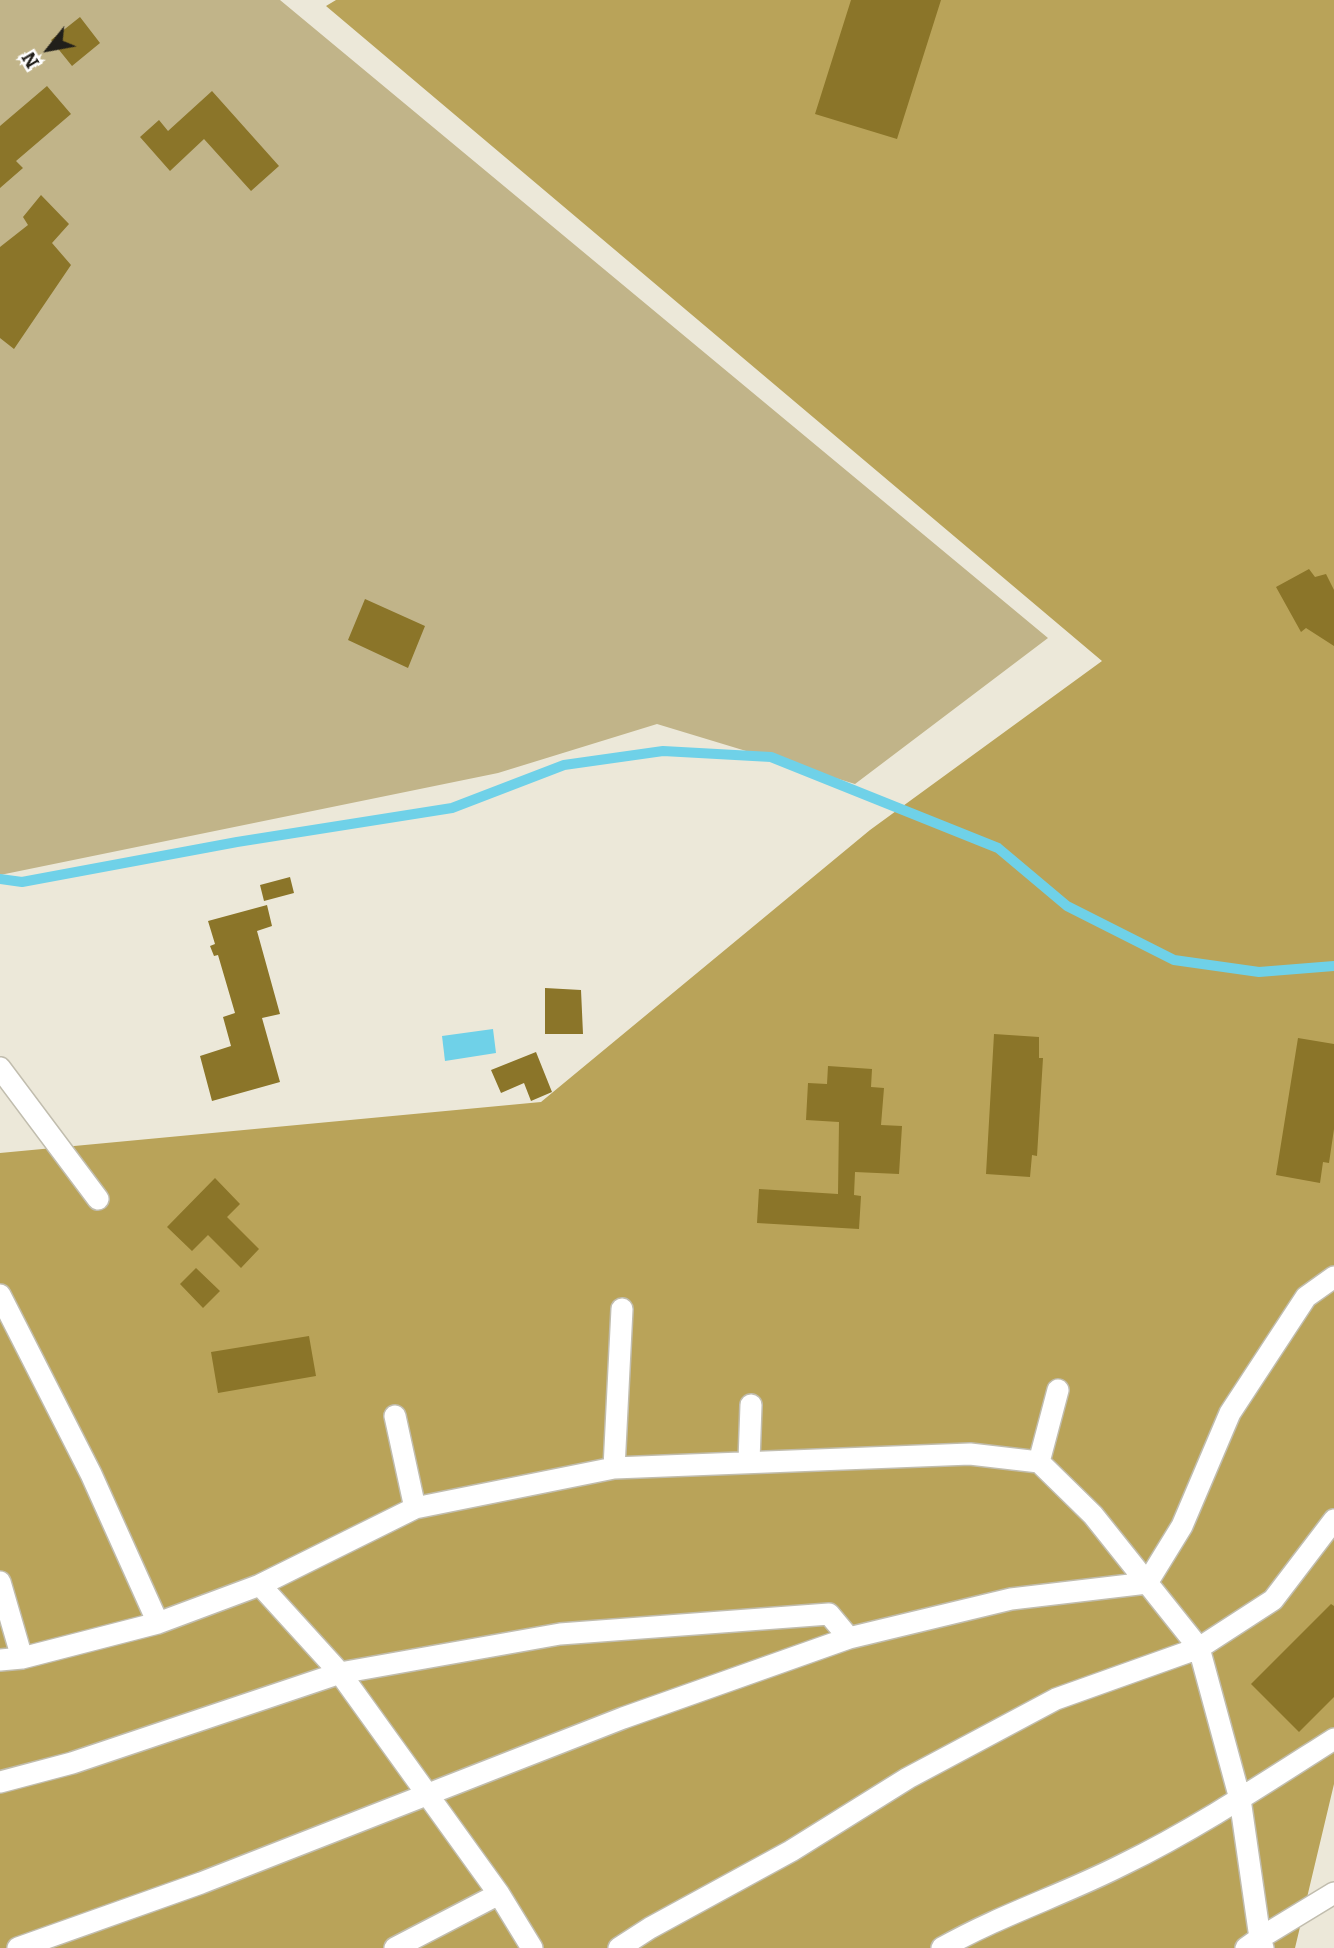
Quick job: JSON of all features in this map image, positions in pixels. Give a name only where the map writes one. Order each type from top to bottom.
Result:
[{"type":"lane","points":[[0,1069],[99,1199]]},
{"type":"lane","points":[[1147,1583],[1182,1527],[1230,1413],[1306,1297],[1334,1277]]},
{"type":"lane","points":[[0,1296],[91,1474],[158,1623]]},
{"type":"lane","points":[[614,1468],[622,1310]]},
{"type":"lane","points":[[1039,1462],[1058,1390]]},
{"type":"lane","points":[[749,1461],[751,1405]]},
{"type":"lane","points":[[395,1416],[415,1508]]},
{"type":"lane","points":[[0,1660],[22,1658],[158,1623],[260,1585],[415,1508],[614,1468],[971,1454],[1039,1462],[1093,1516],[1199,1648],[1240,1799],[1256,1945],[1334,1893]]},
{"type":"lane","points":[[619,1948],[650,1927],[791,1851],[908,1778],[1056,1699],[1199,1648],[1273,1600],[1334,1520]]},
{"type":"lane","points":[[0,1582],[22,1658]]},
{"type":"lane","points":[[18,1948],[201,1883],[623,1718],[849,1638],[1010,1599],[1147,1583]]},
{"type":"lane","points":[[260,1585],[340,1673],[430,1794],[499,1894],[532,1948]]},
{"type":"lane","points":[[0,1782],[72,1763],[340,1673],[561,1634],[829,1614],[849,1638]]},
{"type":"lane","points":[[942,1948],[974,1930],[1122,1865],[1240,1799],[1334,1739]]},
{"type":"lane","points":[[395,1948],[499,1894]]},
{"type":"shaded area","points":[[0,0],[280,0],[1048,638],[855,784],[657,724],[498,773],[0,875]]},
{"type":"shaded area","points":[[336,0],[1334,0],[1334,1784],[1295,1948],[0,1948],[0,1153],[541,1102],[870,830],[1102,661],[326,6]]},
{"type":"water","points":[[493,1029],[496,1053],[445,1061],[442,1036]]},
{"type":"building","points":[[851,0],[941,0],[897,139],[815,114]]},
{"type":"building","points":[[80,17],[100,43],[72,66],[51,40]]},
{"type":"building","points":[[47,86],[71,114],[16,161],[23,168],[0,188],[0,126]]},
{"type":"building","points":[[212,91],[279,166],[251,191],[204,139],[170,171],[140,137],[159,120],[168,131]]},
{"type":"building","points":[[41,195],[69,224],[52,243],[71,265],[14,349],[0,338],[0,247],[28,225],[23,217]]},
{"type":"building","points":[[1309,569],[1315,577],[1326,574],[1334,590],[1334,646],[1306,628],[1301,632],[1276,587]]},
{"type":"building","points":[[365,599],[425,626],[408,668],[348,640]]},
{"type":"building","points":[[290,877],[294,893],[264,901],[260,885]]},
{"type":"building","points":[[267,905],[272,926],[257,931],[280,1014],[262,1018],[280,1082],[212,1101],[200,1056],[231,1046],[223,1017],[235,1013],[218,955],[214,956],[210,946],[215,944],[208,921]]},
{"type":"building","points":[[545,988],[581,990],[583,1034],[545,1034]]},
{"type":"building","points":[[994,1034],[1039,1037],[1039,1058],[1043,1058],[1037,1156],[1032,1155],[1030,1177],[986,1174]]},
{"type":"building","points":[[1298,1038],[1334,1044],[1334,1129],[1329,1163],[1323,1162],[1320,1183],[1276,1175]]},
{"type":"building","points":[[536,1052],[552,1092],[531,1101],[524,1083],[501,1093],[491,1070]]},
{"type":"building","points":[[828,1066],[872,1069],[871,1087],[884,1088],[881,1125],[902,1126],[899,1174],[855,1172],[854,1195],[861,1196],[859,1229],[757,1223],[759,1189],[838,1194],[839,1122],[806,1120],[808,1083],[827,1084]]},
{"type":"building","points":[[215,1178],[240,1204],[227,1217],[259,1249],[241,1268],[208,1235],[192,1251],[167,1227]]},
{"type":"building","points":[[196,1268],[220,1291],[203,1308],[180,1284]]},
{"type":"building","points":[[309,1336],[316,1376],[218,1393],[211,1352]]},
{"type":"building","points":[[1331,1604],[1334,1606],[1334,1697],[1299,1732],[1251,1684]]},
{"type":"waterway","points":[[0,879],[22,882],[237,842],[452,808],[564,765],[663,751],[771,757],[998,848],[1067,906],[1174,960],[1259,972],[1334,966]]}]
